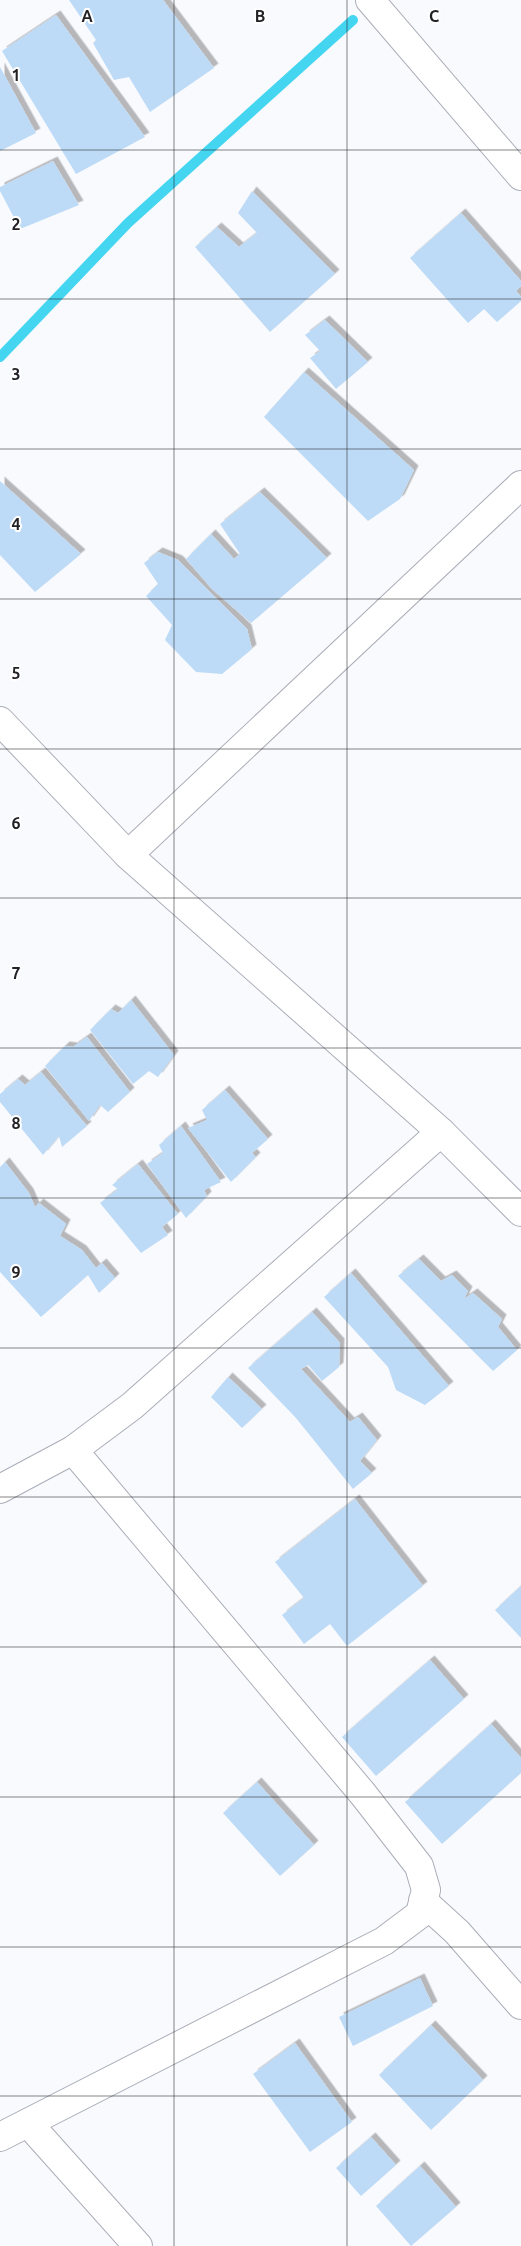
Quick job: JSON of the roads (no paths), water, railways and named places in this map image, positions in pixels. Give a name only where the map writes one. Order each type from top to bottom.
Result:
[{"type":"street","points":[[370,0],[521,176]]},
{"type":"street","points":[[128,855],[521,484]]},
{"type":"street","points":[[0,721],[128,855],[441,1132],[521,1212]]},
{"type":"street","points":[[0,1489],[73,1450],[132,1406],[441,1132]]},
{"type":"street","points":[[0,2137],[384,1941],[420,1914],[426,1890],[418,1866],[363,1794],[73,1450]]},
{"type":"street","points":[[423,1901],[457,1932],[521,2005]]},
{"type":"street","points":[[28,2123],[138,2246]]},
{"type":"waterway","points":[[0,357],[128,223],[353,20]]}]
